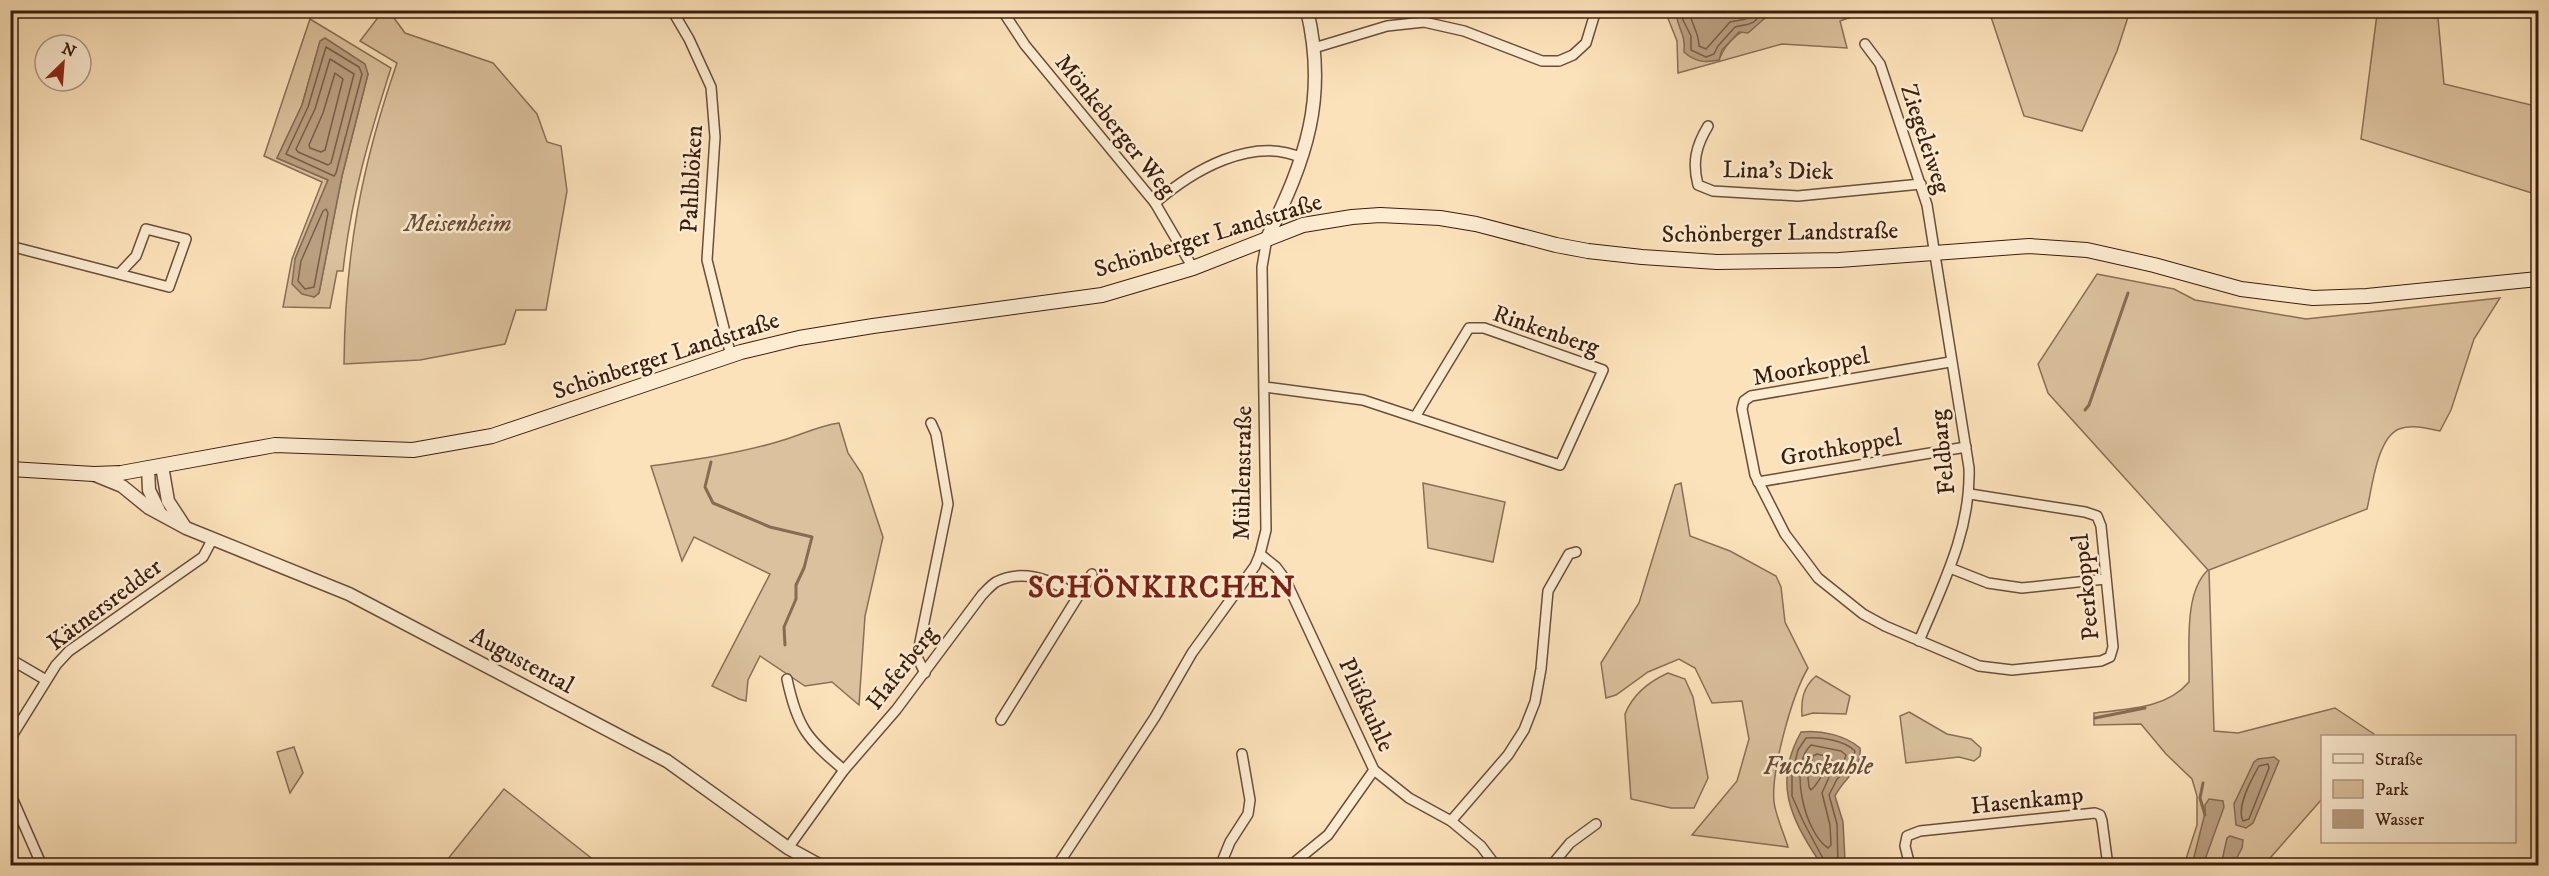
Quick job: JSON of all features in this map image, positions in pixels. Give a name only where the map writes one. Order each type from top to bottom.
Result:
[{"type":"main road","name":"Schönberger Landstraße","points":[[10,470],[94,474],[162,466],[289,444],[413,450],[458,443],[492,436],[731,356],[799,338],[1102,295],[1193,268],[1304,225],[1352,217],[1410,215],[1476,224],[1556,245],[1667,259],[1717,262],[1839,260],[1933,251],[2029,246],[2087,250],[2154,264],[2241,289],[2313,298],[2378,295],[2538,279]]},
{"type":"street","name":"Pahlblöken","points":[[672,10],[689,39],[711,87],[715,137],[707,260],[731,356]]},
{"type":"street","name":"Mönkeberger Weg","points":[[1002,10],[1025,45],[1155,203],[1193,268]]},
{"type":"street","points":[[1267,238],[1310,134],[1317,69],[1308,10]]},
{"type":"street","points":[[1424,10],[1424,22]]},
{"type":"street","points":[[1314,48],[1387,26],[1424,22],[1464,31],[1542,61],[1559,61],[1573,55],[1586,43],[1596,10]]},
{"type":"street","name":"Ziegeleiweg","points":[[1865,44],[1880,64],[1921,184],[1933,251]]},
{"type":"street","name":"Lina's Diek","points":[[1708,126],[1697,144],[1695,173],[1698,185],[1713,191],[1798,196],[1921,184]]},
{"type":"street","points":[[1155,203],[1193,174],[1226,160],[1248,154],[1275,151],[1291,153],[1302,158]]},
{"type":"street","points":[[10,246],[119,274],[170,287],[186,239],[146,230],[136,256],[119,274]]},
{"type":"street","name":"Mühlenstraße","points":[[1058,866],[1155,717],[1192,653],[1255,566],[1260,554],[1266,531],[1262,267],[1267,238]]},
{"type":"street","name":"Feldbarg","points":[[1919,640],[1950,568],[1961,536],[1970,494],[1966,447],[1933,251]]},
{"type":"street","name":"Rinkenberg","points":[[1265,387],[1362,400],[1560,465],[1603,370],[1484,328],[1469,328],[1415,417]]},
{"type":"street","name":"Moorkoppel","points":[[1919,640],[1863,614],[1818,578],[1785,534],[1758,482],[1742,410],[1744,401],[1751,396],[1950,362]]},
{"type":"street","points":[[925,673],[917,657],[948,504],[936,434],[931,423]]},
{"type":"street","name":"Grothkoppel","points":[[1758,482],[1966,447]]},
{"type":"street","points":[[162,466],[168,501],[186,528]]},
{"type":"street","points":[[148,468],[149,490],[162,516]]},
{"type":"street","name":"Augustental","points":[[94,474],[122,486],[162,516],[212,540],[350,594],[646,750],[690,776],[788,848],[821,866]]},
{"type":"street","name":"Peerkoppel","points":[[1919,640],[1980,666],[2012,670],[2101,661],[2110,657],[2113,647],[2101,526],[2097,516],[2085,512],[1970,494]]},
{"type":"street","name":"Kätnersredder","points":[[10,740],[46,680],[69,651],[203,557],[212,540]]},
{"type":"street","points":[[1451,821],[1508,755],[1524,730],[1535,702],[1541,669],[1548,591],[1569,554],[1576,552]]},
{"type":"street","name":"Plüßkuhle","points":[[1260,554],[1276,567],[1285,579],[1374,770],[1409,798],[1451,821],[1481,846],[1496,866]]},
{"type":"street","points":[[1950,568],[1988,583],[2022,588],[2105,579]]},
{"type":"street","points":[[1000,720],[1092,574]]},
{"type":"street","name":"Haferberg","points":[[788,848],[844,770],[896,710],[982,595],[996,582],[1030,576],[1061,585],[1077,596]]},
{"type":"street","points":[[10,659],[46,680]]},
{"type":"street","points":[[787,679],[792,703],[806,734],[844,770]]},
{"type":"street","points":[[1225,866],[1221,864],[1230,842],[1248,814],[1250,800],[1242,754]]},
{"type":"street","points":[[1290,866],[1328,835],[1374,770]]},
{"type":"street","points":[[10,793],[42,866]]},
{"type":"street","name":"Hasenkamp","points":[[1910,866],[1905,846],[1907,836],[1920,831],[2095,813],[2100,815],[2102,820],[2108,866]]},
{"type":"street","points":[[1551,866],[1570,843],[1596,824]]},
{"type":"green space","name":"Meisenheim","points":[[383,11],[389,11],[405,33],[493,63],[537,114],[547,142],[561,146],[567,191],[546,310],[516,310],[505,344],[420,360],[344,364],[348,285],[357,211],[384,101],[397,63],[360,41]]},
{"type":"green space","points":[[1665,11],[1676,11],[1681,28],[1690,40],[1719,60],[1722,52],[1732,40],[1765,18],[1765,11],[1868,11],[1840,21],[1847,48],[1782,44],[1678,73],[1677,41]]},
{"type":"green space","points":[[1989,11],[2130,11],[2117,51],[2082,131],[2024,116]]},
{"type":"green space","points":[[2377,14],[2438,18],[2444,84],[2531,105],[2538,97],[2538,195],[2361,139]]},
{"type":"green space","points":[[310,19],[391,68],[362,168],[346,244],[343,271],[337,271],[330,308],[283,307],[292,259],[322,182],[264,156]],"holes":[[[320,42],[368,74],[342,176],[319,293],[314,297],[295,259],[328,180],[277,158],[302,105]]]},
{"type":"green space","points":[[2097,274],[2174,289],[2195,300],[2306,319],[2500,298],[2474,339],[2451,410],[2440,431],[2420,427],[2399,429],[2385,442],[2377,464],[2367,509],[2209,570],[2214,731],[2238,733],[2335,708],[2374,734],[2321,735],[2321,800],[2264,865],[2184,865],[2197,825],[2197,796],[2192,779],[2166,754],[2141,724],[2094,725],[2094,713],[2132,709],[2158,703],[2180,691],[2189,682],[2191,607],[2200,580],[2208,570],[2048,393],[2038,364]]},
{"type":"green space","points":[[839,423],[848,453],[862,474],[883,537],[865,616],[859,705],[832,682],[805,686],[760,656],[748,680],[746,701],[739,699],[712,686],[770,574],[694,537],[682,561],[651,466],[746,450]]},
{"type":"green space","points":[[1423,483],[1505,502],[1493,562],[1428,548]]},
{"type":"green space","points":[[1681,483],[1690,536],[1730,551],[1776,576],[1781,587],[1785,622],[1808,668],[1789,714],[1779,753],[1774,788],[1778,819],[1788,847],[1692,835],[1737,781],[1749,739],[1742,701],[1712,703],[1695,668],[1679,659],[1648,672],[1616,695],[1606,698],[1601,663],[1639,603],[1675,485]]},
{"type":"green space","points":[[1668,673],[1685,679],[1693,697],[1708,778],[1694,808],[1671,808],[1631,799],[1625,714],[1632,700],[1642,689]]},
{"type":"green space","points":[[1816,676],[1850,696],[1846,714],[1813,713],[1802,716],[1804,694]]},
{"type":"green space","points":[[1909,712],[1947,734],[1971,739],[1981,748],[1980,756],[1974,761],[1959,757],[1906,763],[1900,716]]},
{"type":"green space","points":[[294,747],[303,773],[290,793],[277,752]]},
{"type":"green space","points":[[504,789],[600,865],[443,865]]},
{"type":"water","points":[[1676,11],[1765,11],[1765,18],[1748,33],[1739,32],[1722,50],[1719,60],[1704,61],[1696,60],[1684,52],[1684,40]]},
{"type":"water","points":[[325,38],[365,64],[368,74],[342,176],[319,293],[314,297],[302,294],[292,284],[295,259],[328,180],[277,158],[302,105],[320,41]]},
{"type":"water","name":"Fuchskuhle","points":[[1801,732],[1832,734],[1860,748],[1860,756],[1855,768],[1835,796],[1843,822],[1845,860],[1843,865],[1823,865],[1819,861],[1793,814],[1787,783],[1788,767]]},
{"type":"water","points":[[2274,757],[2279,761],[2253,823],[2246,828],[2236,825],[2234,804],[2254,762],[2258,759]]},
{"type":"water","points":[[2209,799],[2223,801],[2224,807],[2203,865],[2192,865],[2205,805]]},
{"type":"water","points":[[2230,836],[2243,840],[2242,848],[2233,865],[2221,865],[2227,838]]},
{"type":"waterway","points":[[2085,410],[2089,405],[2128,293]]},
{"type":"waterway","points":[[711,462],[705,487],[713,503],[770,527],[812,537],[804,568],[796,585],[796,599],[784,627],[785,645]]},
{"type":"waterway","points":[[2095,718],[2145,708]]},
{"type":"waterway","points":[[2203,783],[2200,798],[2205,815]]},
{"type":"district","name":"SCHÖNKIRCHEN","points":[[1162,588]]}]
